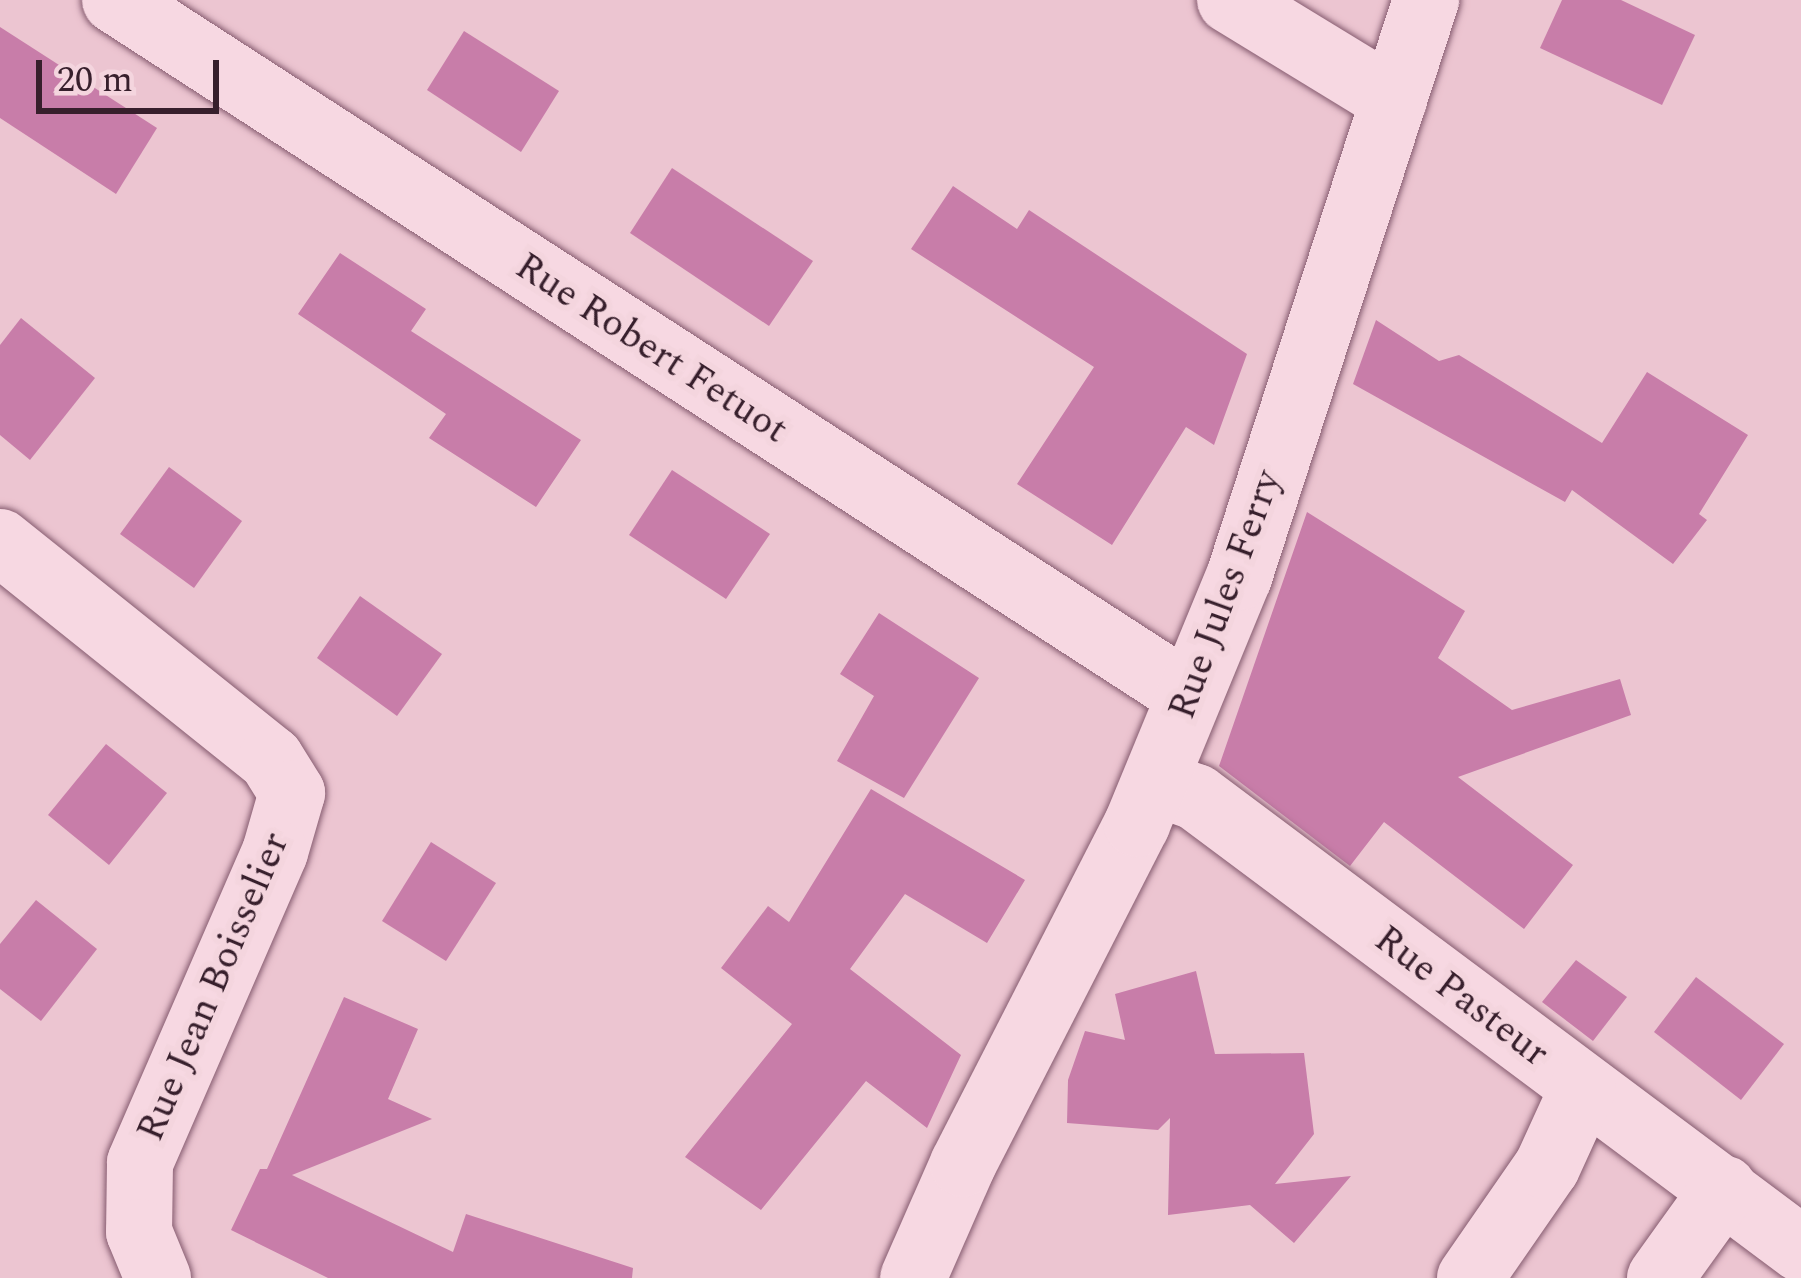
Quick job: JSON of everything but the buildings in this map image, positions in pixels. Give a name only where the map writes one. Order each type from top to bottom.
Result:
[{"type":"street","name":"Rue Robert Fetuot","points":[[115,0],[1190,695]]},
{"type":"street","points":[[1230,0],[1394,100]]},
{"type":"street","name":"Rue Jules Ferry","points":[[914,1278],[963,1164],[1156,783],[1239,577],[1426,0]]},
{"type":"street","name":"Rue Jean Boisselier","points":[[0,542],[272,759],[292,793],[275,852],[140,1163],[140,1232],[158,1278]]},
{"type":"street","name":"Rue Pasteur","points":[[1156,783],[1196,797],[1583,1088],[1546,1167],[1470,1278]]},
{"type":"street","points":[[1583,1088],[1801,1249]]},
{"type":"street","name":"Rue Jules Ferry","points":[[963,1164],[965,1278]]},
{"type":"street","points":[[1660,1278],[1724,1189]]}]
